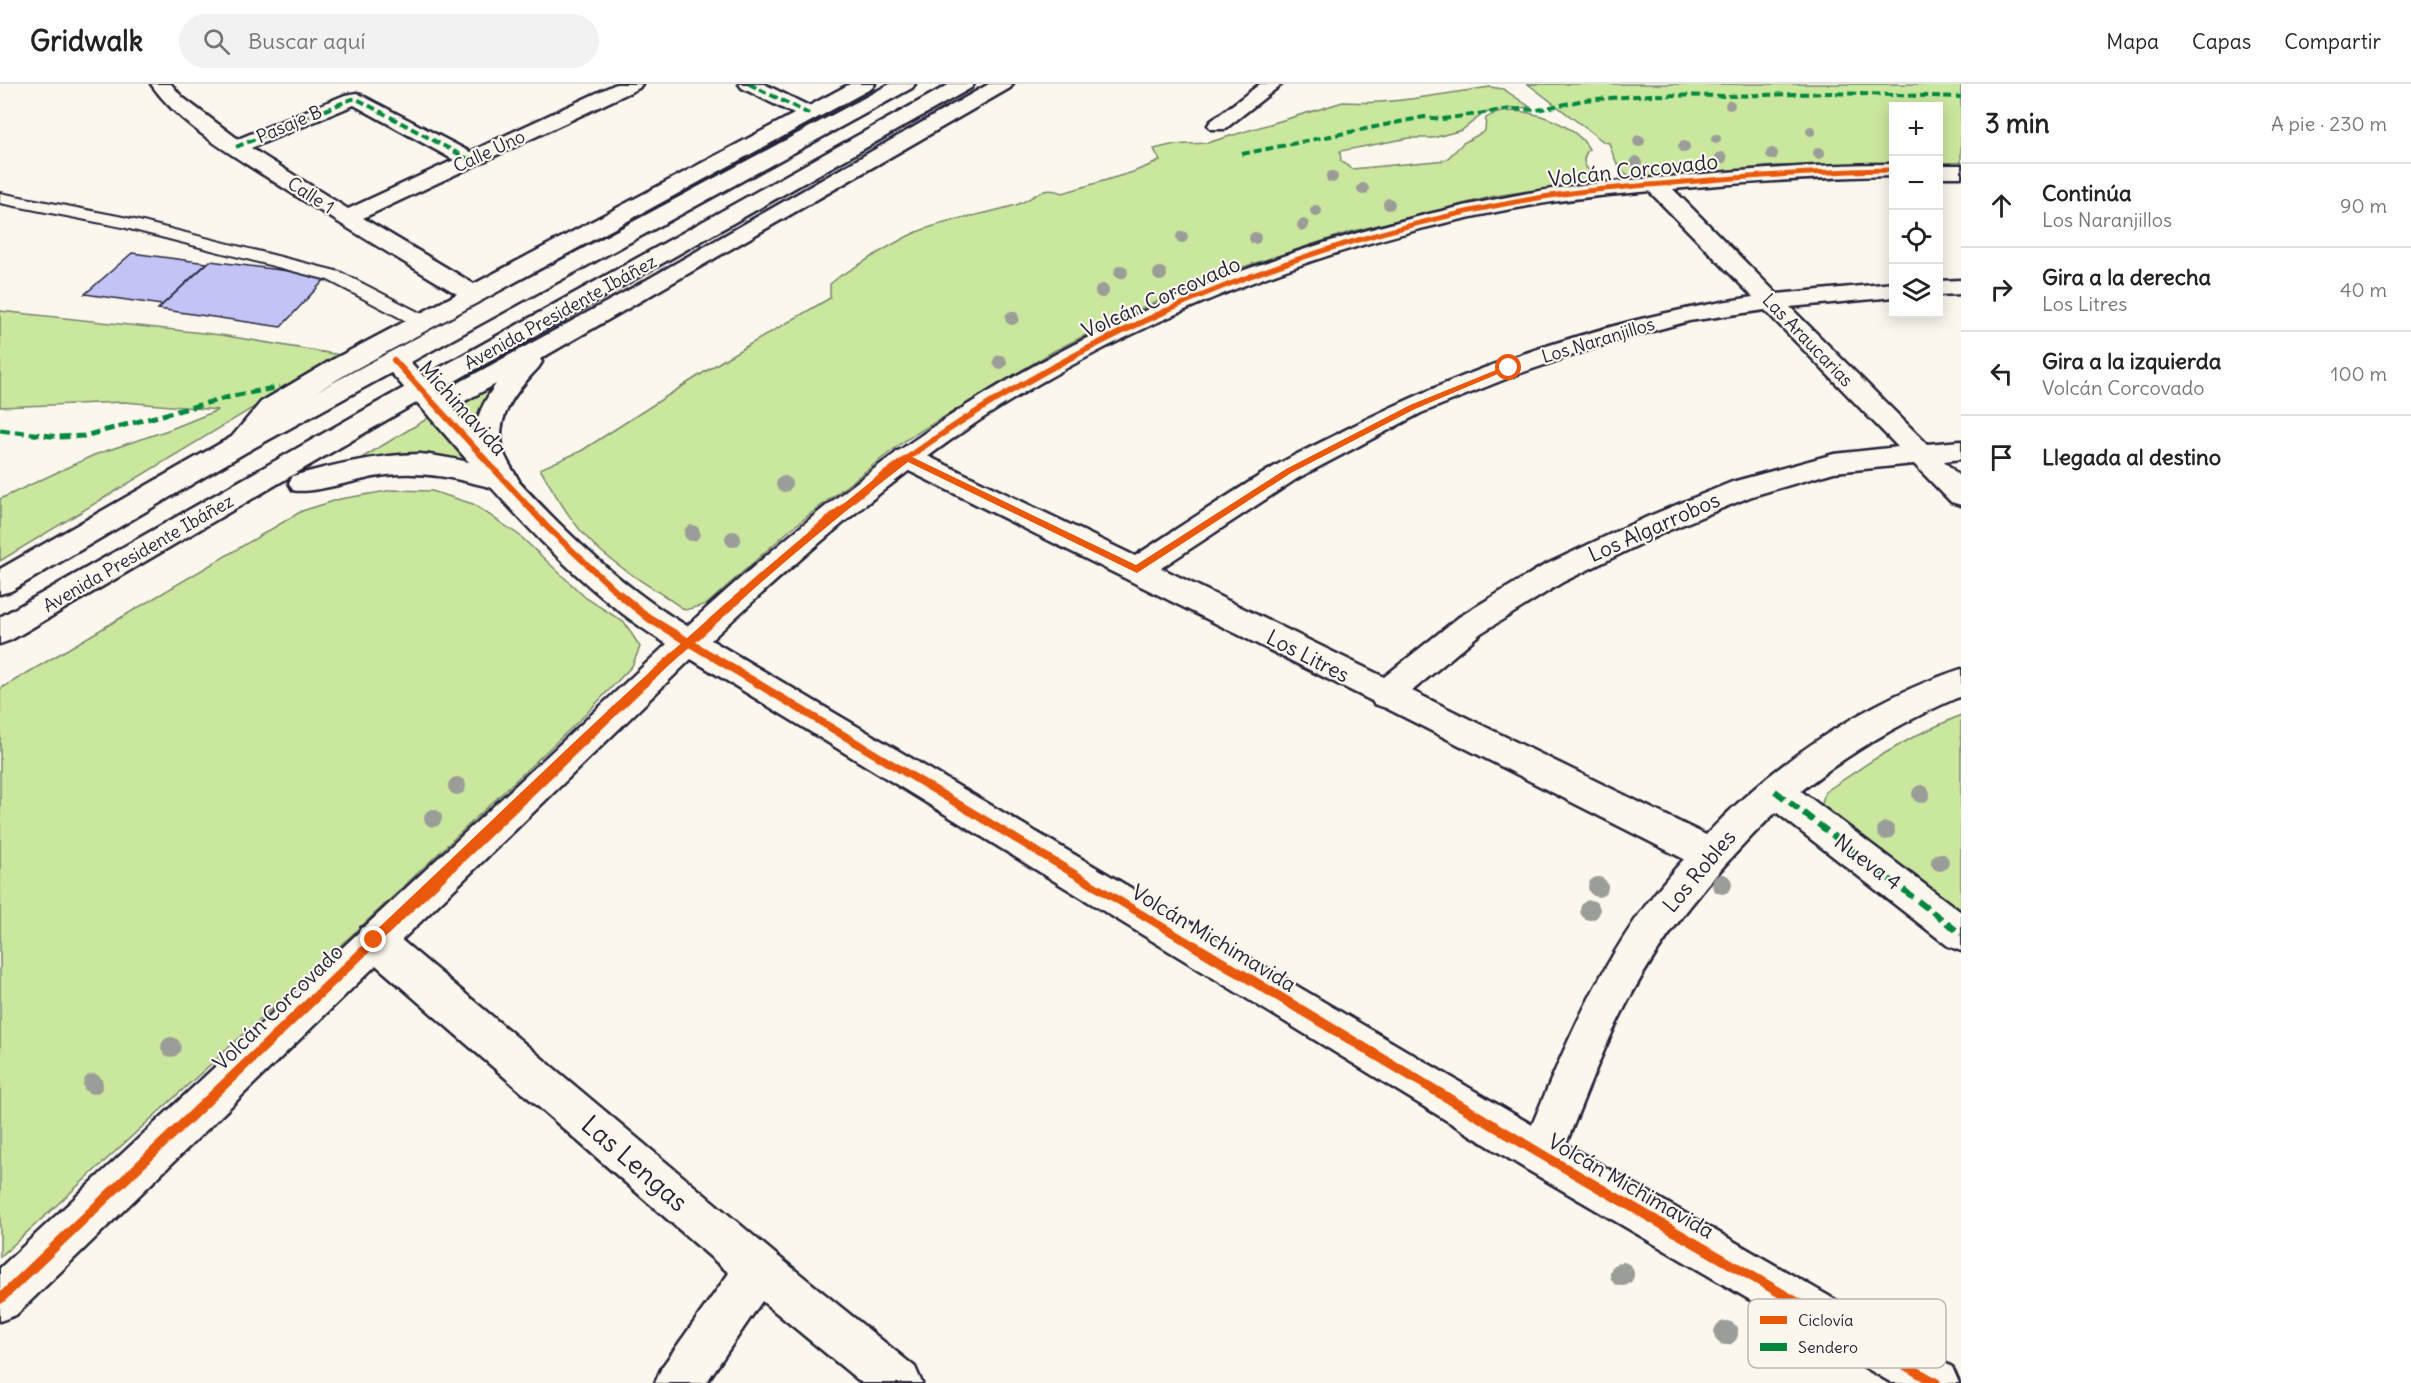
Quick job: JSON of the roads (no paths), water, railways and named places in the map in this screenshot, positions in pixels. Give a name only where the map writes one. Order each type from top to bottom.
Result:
[{"type":"street","name":"Calle 1","points":[[161,84],[171,99],[236,147],[346,218],[472,293]]},
{"type":"street","name":"Calle Uno","points":[[346,218],[632,84]]},
{"type":"street","points":[[749,84],[809,114]]},
{"type":"street","name":"Avenida Presidente Ibáñez","points":[[238,445],[270,408],[421,321],[865,84]]},
{"type":"street","name":"Avenida Presidente Ibáñez","points":[[0,582],[238,445],[905,84]]},
{"type":"street","name":"Avenida Presidente Ibáñez","points":[[0,632],[429,398],[964,84]]},
{"type":"street","name":"Avenida Presidente Ibáñez","points":[[429,398],[568,332],[645,291],[1003,84]]},
{"type":"street","points":[[1218,125],[1272,84]]},
{"type":"street","name":"Pasaje B","points":[[236,147],[351,99],[357,99],[470,160]]},
{"type":"street","name":"Volcán Corcovado","points":[[0,1299],[687,644],[837,512],[907,458],[990,404],[1082,352],[1147,319],[1245,279],[1339,246],[1462,213],[1547,196],[1655,184],[1810,173],[1889,170]]},
{"type":"street","points":[[1943,171],[1961,171]]},
{"type":"street","name":"Las Araucarias","points":[[1655,184],[1961,495]]},
{"type":"street","points":[[1943,288],[1961,287]]},
{"type":"street","name":"Los Naranjillos","points":[[1137,569],[1288,471],[1423,403],[1509,368],[1603,337],[1688,314],[1771,302],[1889,290]]},
{"type":"street","name":"Avenida Presidente Ibáñez","points":[[505,481],[490,452],[488,433],[494,405],[524,368],[568,332]]},
{"type":"street","name":"Michimavida","points":[[394,360],[505,481]]},
{"type":"street","points":[[303,483],[429,398]]},
{"type":"street","name":"Los Algarrobos","points":[[1385,695],[1470,625],[1553,574],[1657,524],[1742,489],[1834,463],[1961,450]]},
{"type":"street","name":"Los Litres","points":[[907,458],[1137,569],[1385,695],[1708,854]]},
{"type":"street","points":[[123,563],[303,483],[347,471],[411,464],[439,465],[505,481]]},
{"type":"street","name":"Volcán Michimavida","points":[[505,481],[524,504],[589,570],[650,619],[687,644],[1541,1154],[1791,1299]]},
{"type":"street","name":"Los Robles","points":[[1541,1154],[1578,1061],[1628,965],[1658,919],[1708,854],[1775,791],[1821,755],[1873,722],[1961,682]]},
{"type":"street","name":"Nueva 4","points":[[1775,791],[1961,934]]},
{"type":"street","name":"Las Lengas","points":[[374,940],[758,1269],[899,1383]]},
{"type":"street","points":[[678,1383],[758,1269]]},
{"type":"street","name":"Volcán Michimavida","points":[[1910,1368],[1936,1383]]},
{"type":"lane","points":[[0,198],[123,222],[334,276],[421,321]]}]
